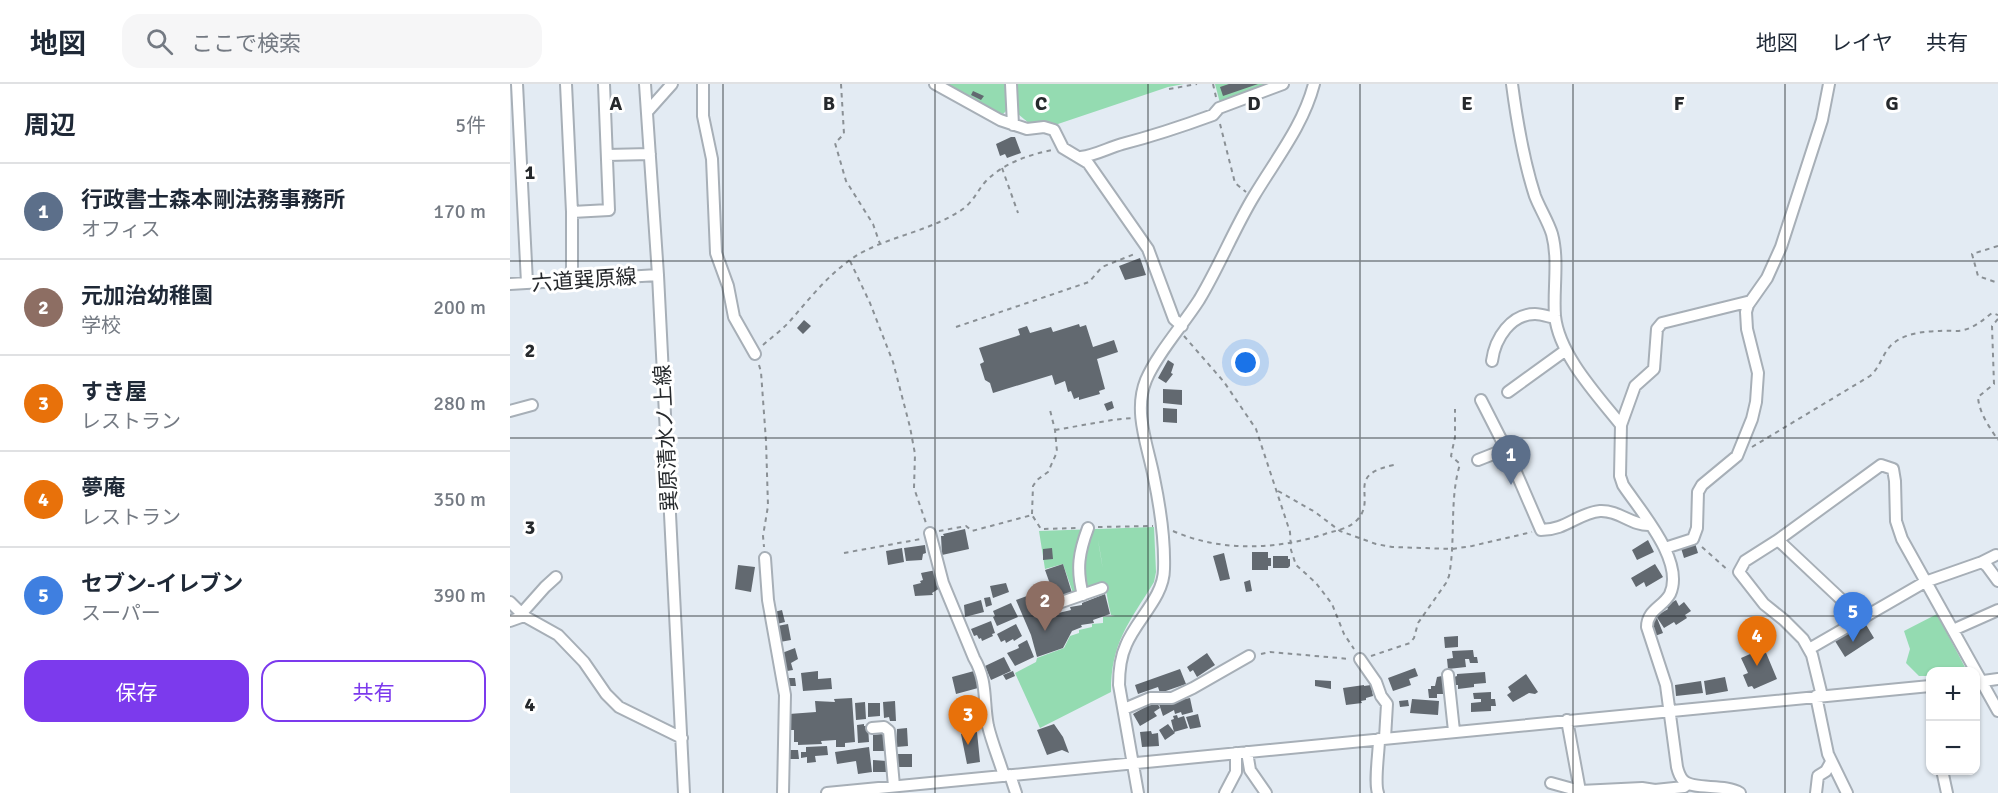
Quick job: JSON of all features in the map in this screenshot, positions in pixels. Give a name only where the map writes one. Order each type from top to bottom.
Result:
[{"type":"street","points":[[517,84],[527,284]]},
{"type":"street","points":[[566,84],[572,212],[572,281]]},
{"type":"street","points":[[572,212],[609,210],[604,84]]},
{"type":"street","name":"巽原清水ノ上線","points":[[645,84],[658,275],[684,793]]},
{"type":"street","points":[[647,112],[672,84]]},
{"type":"street","points":[[703,84],[703,116],[712,159],[716,253],[728,286],[734,317],[755,354]]},
{"type":"street","points":[[935,84],[1012,125],[1028,129],[1044,127],[1054,130],[1063,148],[1089,163],[1148,249],[1174,319],[1180,329]]},
{"type":"street","points":[[1011,84],[1012,125]]},
{"type":"street","points":[[1081,157],[1143,140],[1214,114],[1219,108],[1282,84]]},
{"type":"street","points":[[1138,793],[1119,685],[1121,658],[1126,644],[1161,583],[1164,570],[1161,528],[1141,418],[1142,395],[1146,381],[1200,298],[1254,196],[1297,128],[1310,101],[1314,84]]},
{"type":"street","points":[[1512,84],[1524,160],[1536,200],[1552,234],[1555,318],[1566,350],[1586,382],[1621,425]]},
{"type":"street","points":[[1665,548],[1693,539],[1697,528],[1698,492],[1702,485],[1737,456],[1752,419],[1758,374],[1745,321],[1748,305],[1767,278],[1781,247],[1822,120],[1829,84]]},
{"type":"street","points":[[607,155],[650,154]]},
{"type":"street","name":"六道巽原線","points":[[510,284],[658,275]]},
{"type":"street","points":[[1740,793],[1725,787],[1688,784],[1682,779],[1677,767],[1666,685],[1647,627],[1649,616],[1668,598],[1674,584],[1665,548],[1623,485],[1620,476],[1621,425],[1635,386],[1654,369],[1657,329],[1662,323],[1751,301]]},
{"type":"street","points":[[1492,361],[1501,334],[1515,319],[1534,314],[1555,318]]},
{"type":"street","points":[[1508,392],[1566,350]]},
{"type":"street","points":[[1481,400],[1506,449],[1540,530],[1553,530],[1597,511],[1613,512],[1642,526],[1650,525]]},
{"type":"street","points":[[510,411],[532,405]]},
{"type":"street","points":[[1478,460],[1506,449]]},
{"type":"street","points":[[1847,793],[1831,762],[1809,648],[1784,620],[1764,604],[1739,572],[1745,561],[1778,540],[1881,465],[1893,469],[1896,521],[1902,539],[1972,667]]},
{"type":"street","points":[[1083,595],[1078,576],[1078,562],[1088,528]]},
{"type":"street","points":[[930,535],[943,583],[980,669],[986,690],[988,726],[1016,793]]},
{"type":"street","points":[[1778,540],[1861,618]]},
{"type":"street","points":[[1809,648],[1925,582],[1996,555]]},
{"type":"street","points":[[765,558],[768,600],[785,695],[783,793]]},
{"type":"street","points":[[1982,562],[1988,566],[1998,581]]},
{"type":"street","points":[[510,621],[523,615],[556,577]]},
{"type":"street","points":[[1050,606],[1102,588]]},
{"type":"street","points":[[510,602],[523,615],[558,635],[584,662],[606,694],[619,707],[682,738]]},
{"type":"street","points":[[1953,630],[1998,610]]},
{"type":"street","points":[[1124,709],[1150,698],[1173,698],[1249,656]]},
{"type":"street","points":[[1360,659],[1376,682],[1387,704],[1376,788],[1378,793]]},
{"type":"street","points":[[1448,675],[1454,731]]},
{"type":"street","points":[[1980,681],[1998,680]]},
{"type":"street","points":[[1980,683],[1998,711]]},
{"type":"street","points":[[826,793],[894,786],[917,788],[1134,762],[1926,686]]},
{"type":"street","points":[[1567,720],[1580,791]]},
{"type":"street","points":[[873,728],[884,727],[889,731],[894,786]]},
{"type":"street","points":[[1225,793],[1236,772],[1241,752]]},
{"type":"street","points":[[1241,752],[1266,793]]},
{"type":"street","points":[[1816,793],[1818,776],[1826,771],[1831,762]]},
{"type":"street","points":[[1943,775],[1947,793]]},
{"type":"street","points":[[1551,783],[1580,791],[1642,788],[1655,792],[1684,787],[1688,784]]},
{"type":"path","points":[[841,84],[844,134],[835,143],[846,181],[873,224],[880,244]]},
{"type":"path","points":[[1169,89],[1197,84]]},
{"type":"path","points":[[1214,114],[1218,120],[1235,183],[1243,191],[1254,196]]},
{"type":"path","points":[[765,558],[764,536],[768,506],[766,441],[761,372],[755,354],[791,320],[831,275],[850,261],[880,244],[941,222],[954,214],[970,204],[986,181],[1007,164],[1034,154],[1063,148]]},
{"type":"path","points":[[1002,168],[1017,213]]},
{"type":"path","points":[[1998,246],[1972,254],[1978,276],[1998,283]]},
{"type":"path","points":[[956,327],[1089,282],[1102,267],[1148,249]]},
{"type":"path","points":[[850,261],[870,303],[893,362],[915,454],[914,489],[930,535]]},
{"type":"path","points":[[1737,456],[1870,376],[1894,342],[1909,335],[1937,331],[1962,331],[1977,325],[1992,313],[1998,317],[1992,326],[1994,384],[1978,400],[1982,413],[1998,440]]},
{"type":"path","points":[[1180,329],[1224,382],[1256,429],[1290,532],[1296,565],[1316,584],[1332,604],[1344,634],[1360,659]]},
{"type":"path","points":[[1249,656],[1270,652],[1360,659],[1410,643],[1419,623],[1446,584],[1451,567],[1453,488],[1460,464],[1451,456],[1455,437],[1455,409]]},
{"type":"path","points":[[1050,410],[1057,452],[1048,472],[1033,486],[1032,515],[1041,529],[1045,530],[1161,528],[1193,540],[1221,545],[1291,544],[1340,531],[1359,518],[1363,508],[1368,476],[1375,471],[1394,465]]},
{"type":"path","points":[[1055,430],[1112,420],[1141,418]]},
{"type":"path","points":[[1277,490],[1315,512],[1340,531],[1358,539],[1392,547],[1452,549],[1540,530]]},
{"type":"path","points":[[844,553],[966,526],[972,531],[1032,515]]},
{"type":"path","points":[[1693,539],[1729,571],[1739,572]]},
{"type":"green space","points":[[944,84],[1006,84],[1007,110],[1001,116]]},
{"type":"green space","points":[[1017,84],[1184,84],[1168,87],[1052,126],[1030,124],[1018,114]]},
{"type":"green space","points":[[1215,84],[1271,84],[1220,103]]},
{"type":"green space","points":[[1154,527],[1156,572],[1154,582],[1129,622],[1118,646],[1114,659],[1111,692],[1040,728],[1015,673],[1036,662],[1037,658],[1064,648],[1070,636],[1079,633],[1079,630],[1092,627],[1092,624],[1103,623],[1103,617],[1115,616],[1111,615],[1105,582],[1073,593],[1063,564],[1045,569],[1039,531]]},
{"type":"green space","points":[[1937,614],[1965,667],[1926,667],[1926,676],[1919,676],[1906,663],[1910,649],[1904,631]]},
{"type":"building","points":[[1229,84],[1258,84],[1223,96],[1220,87]]},
{"type":"building","points":[[973,91],[984,96],[981,100],[971,95]]},
{"type":"building","points":[[1015,137],[1021,153],[1007,158],[1005,154],[1000,156],[996,144]]},
{"type":"building","points":[[1140,258],[1146,275],[1125,280],[1119,266]]},
{"type":"building","points":[[804,320],[811,326],[803,334],[797,328]]},
{"type":"building","points":[[1079,324],[1080,327],[1086,325],[1093,347],[1114,340],[1118,352],[1097,359],[1105,389],[1099,391],[1100,394],[1079,400],[1079,397],[1074,399],[1071,391],[1068,392],[1065,381],[1055,385],[1052,375],[993,393],[990,383],[985,380],[980,364],[984,362],[979,348],[1020,335],[1018,329],[1027,326],[1030,333],[1051,327],[1053,332]]},
{"type":"building","points":[[1168,360],[1174,364],[1171,373],[1173,374],[1166,383],[1158,378]]},
{"type":"building","points":[[1163,389],[1182,390],[1182,405],[1163,403]]},
{"type":"building","points":[[1112,401],[1114,408],[1107,411],[1104,404]]},
{"type":"building","points":[[1163,408],[1177,409],[1177,423],[1163,422]]},
{"type":"building","points":[[965,529],[969,549],[942,555],[941,536]]},
{"type":"building","points":[[1648,540],[1654,552],[1637,560],[1632,550]]},
{"type":"building","points":[[1695,543],[1698,553],[1684,558],[1681,548]]},
{"type":"building","points":[[925,545],[926,553],[923,554],[922,560],[906,561],[904,548]]},
{"type":"building","points":[[902,548],[904,562],[888,565],[886,551]]},
{"type":"building","points":[[1052,548],[1053,559],[1043,560],[1043,549]]},
{"type":"building","points":[[1252,552],[1268,552],[1271,566],[1268,566],[1268,570],[1252,570]]},
{"type":"building","points":[[1224,553],[1230,579],[1220,581],[1213,556]]},
{"type":"building","points":[[1273,556],[1288,556],[1290,566],[1273,568]]},
{"type":"building","points":[[1063,564],[1072,593],[1046,602],[1050,615],[1071,610],[1070,607],[1082,605],[1082,603],[1105,594],[1110,614],[1093,620],[1094,623],[1081,625],[1082,627],[1072,631],[1063,648],[1037,657],[1031,635],[1016,600],[1046,589],[1049,596],[1054,595],[1045,570]]},
{"type":"building","points":[[1655,564],[1663,577],[1646,587],[1644,582],[1636,587],[1631,578]]},
{"type":"building","points":[[738,565],[755,567],[751,592],[735,589]]},
{"type":"building","points":[[936,570],[940,588],[932,593],[933,595],[915,596],[913,585],[923,580],[921,573]]},
{"type":"building","points":[[1250,580],[1252,591],[1246,592],[1244,582]]},
{"type":"building","points":[[1006,583],[1009,592],[993,598],[990,586]]},
{"type":"building","points":[[990,597],[992,605],[986,607],[984,598]]},
{"type":"building","points":[[981,600],[984,612],[965,617],[964,605]]},
{"type":"building","points":[[1676,600],[1679,606],[1684,602],[1691,611],[1685,615],[1687,618],[1676,625],[1674,622],[1664,628],[1656,616],[1668,609],[1666,606]]},
{"type":"building","points":[[1011,603],[1018,617],[997,626],[993,611]]},
{"type":"building","points":[[782,610],[785,622],[777,624],[774,612]]},
{"type":"building","points":[[1654,618],[1657,618],[1663,633],[1655,636],[1652,629]]},
{"type":"building","points":[[991,621],[995,633],[992,634],[993,636],[982,641],[977,635],[974,636],[971,629]]},
{"type":"building","points":[[1865,623],[1874,638],[1845,657],[1835,641]]},
{"type":"building","points":[[788,624],[791,640],[780,642],[777,626]]},
{"type":"building","points":[[1016,624],[1022,636],[1014,641],[1013,639],[1006,643],[1005,640],[1001,642],[997,634]]},
{"type":"building","points":[[1458,636],[1458,647],[1445,648],[1444,637]]},
{"type":"building","points":[[1027,640],[1034,657],[1015,666],[1007,653],[1019,648],[1018,645]]},
{"type":"building","points":[[795,648],[798,659],[791,663],[793,670],[787,671],[782,653]]},
{"type":"building","points":[[1764,648],[1777,679],[1754,689],[1752,686],[1748,687],[1743,675],[1748,673],[1741,658]]},
{"type":"building","points":[[1473,650],[1478,663],[1470,663],[1469,659],[1465,659],[1466,667],[1448,669],[1447,659],[1453,658],[1452,651]]},
{"type":"building","points":[[1207,653],[1215,665],[1197,677],[1193,670],[1190,672],[1187,667]]},
{"type":"building","points":[[1004,657],[1011,671],[991,680],[985,666]]},
{"type":"building","points":[[1415,668],[1418,676],[1409,679],[1411,685],[1393,691],[1388,678]]},
{"type":"building","points":[[1180,669],[1186,684],[1160,693],[1158,687],[1138,694],[1135,685]]},
{"type":"building","points":[[818,671],[818,679],[831,678],[832,689],[803,691],[801,673]]},
{"type":"building","points":[[974,671],[978,688],[956,694],[952,677]]},
{"type":"building","points":[[1013,671],[1015,676],[1006,680],[1003,675]]},
{"type":"building","points":[[1485,672],[1486,683],[1458,689],[1458,685],[1454,685],[1454,677],[1457,674]]},
{"type":"building","points":[[1526,674],[1538,692],[1529,693],[1513,702],[1507,695],[1511,692],[1508,687]]},
{"type":"building","points":[[1442,676],[1444,694],[1437,694],[1437,698],[1429,698],[1428,689],[1435,686],[1437,677]]},
{"type":"building","points":[[1725,677],[1728,691],[1706,695],[1704,681]]},
{"type":"building","points":[[788,678],[795,678],[796,686],[788,686]]},
{"type":"building","points":[[1315,680],[1331,681],[1331,689],[1315,686]]},
{"type":"building","points":[[1701,681],[1703,693],[1676,696],[1675,685]]},
{"type":"building","points":[[1371,685],[1373,696],[1361,701],[1362,703],[1346,705],[1343,688]]},
{"type":"building","points":[[1491,692],[1491,699],[1495,699],[1496,706],[1491,706],[1491,711],[1471,712],[1471,703],[1481,702],[1481,699],[1474,699],[1473,693]]},
{"type":"building","points":[[852,698],[855,742],[845,743],[845,747],[836,747],[836,740],[821,741],[822,744],[798,745],[798,742],[794,742],[794,730],[790,730],[789,714],[816,712],[815,701],[835,702],[834,699]]},
{"type":"building","points":[[1190,698],[1193,712],[1182,715],[1181,712],[1175,714],[1174,710],[1163,716],[1159,704]]},
{"type":"building","points":[[982,699],[983,709],[972,711],[970,701]]},
{"type":"building","points":[[1412,699],[1439,701],[1438,715],[1410,713]]},
{"type":"building","points":[[1408,700],[1409,706],[1400,707],[1399,701]]},
{"type":"building","points":[[895,701],[896,721],[890,721],[889,717],[884,718],[883,702]]},
{"type":"building","points":[[1156,701],[1160,708],[1154,712],[1157,716],[1140,726],[1133,714]]},
{"type":"building","points":[[865,702],[866,719],[856,720],[855,703]]},
{"type":"building","points":[[868,703],[880,703],[880,716],[868,717]]},
{"type":"building","points":[[1198,714],[1201,727],[1190,729],[1186,717]]},
{"type":"building","points":[[1177,715],[1178,718],[1184,716],[1188,728],[1174,732],[1171,720]]},
{"type":"building","points":[[1054,724],[1063,737],[1069,753],[1062,750],[1047,755],[1037,730]]},
{"type":"building","points":[[1168,724],[1175,733],[1165,740],[1159,730]]},
{"type":"building","points":[[857,725],[868,726],[869,742],[858,743]]},
{"type":"building","points":[[907,728],[908,746],[896,747],[897,729]]},
{"type":"building","points":[[969,731],[977,732],[980,762],[967,764],[961,734],[969,733]]},
{"type":"building","points":[[1151,731],[1152,734],[1158,733],[1159,746],[1142,747],[1140,732]]},
{"type":"building","points":[[873,735],[886,736],[886,751],[873,751]]},
{"type":"building","points":[[827,746],[828,755],[815,756],[816,762],[807,763],[807,757],[801,758],[801,752],[806,752],[806,747]]},
{"type":"building","points":[[869,747],[872,772],[858,774],[856,761],[837,764],[835,752]]},
{"type":"building","points":[[787,750],[798,750],[799,759],[788,759]]},
{"type":"building","points":[[898,754],[912,754],[912,767],[898,767]]},
{"type":"building","points":[[873,760],[887,761],[887,772],[873,772]]},
{"type":"place","name":"行政書士森本剛法務事務所","points":[[1511,485]]},
{"type":"place","name":"元加治幼稚園","points":[[1045,631]]},
{"type":"place","name":"セブン-イレブン","points":[[1853,642]]},
{"type":"place","name":"夢庵","points":[[1757,666]]},
{"type":"place","name":"すき屋","points":[[968,745]]}]
